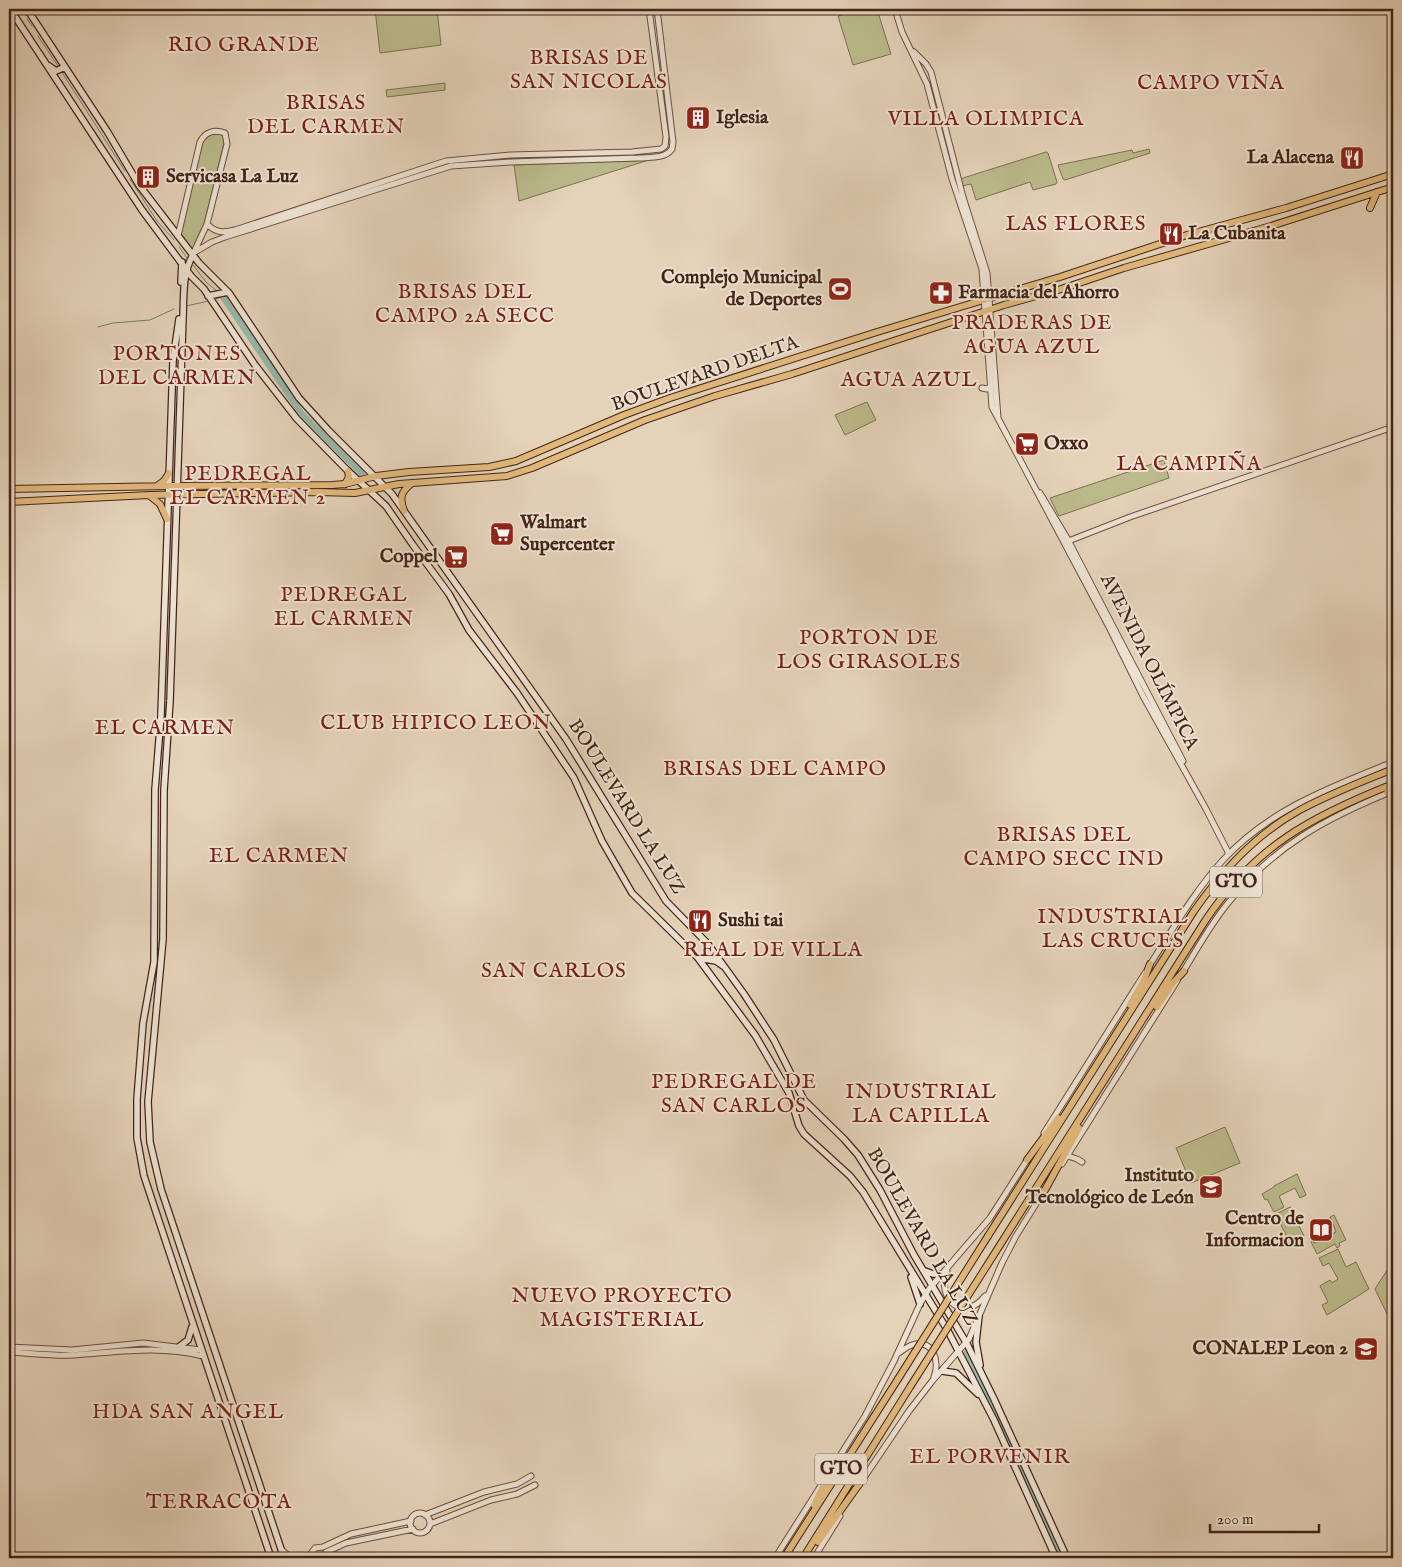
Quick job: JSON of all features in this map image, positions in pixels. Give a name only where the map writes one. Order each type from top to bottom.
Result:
[{"type":"main road","name":"BOULEVARD LA LUZ","points":[[10,9],[142,210],[187,270],[204,289],[243,349],[291,412],[348,472],[391,512],[455,603],[469,630],[504,673],[574,778],[602,841],[632,893],[698,958],[755,1036],[789,1093],[799,1126],[804,1134],[859,1186],[926,1294],[959,1352],[983,1399],[1056,1558]]},
{"type":"main road","name":"BOULEVARD LA LUZ","points":[[27,9],[107,131],[132,174],[204,268],[228,292],[299,398],[334,436],[376,476],[404,511],[566,738],[666,901],[716,953],[728,970],[769,1031],[804,1100],[858,1155],[880,1190],[981,1372],[1067,1558]]},
{"type":"main road","points":[[42,57],[55,71],[65,67]]},
{"type":"main road","points":[[124,182],[125,178],[132,174]]},
{"type":"main road","name":"BOULEVARD DELTA","points":[[9,489],[345,484],[376,476],[421,470],[499,466],[538,453],[670,398],[1187,235],[1286,208],[1393,174]]},
{"type":"main road","name":"BOULEVARD DELTA","points":[[9,502],[149,495],[355,493],[413,482],[507,476],[532,468],[644,420],[715,396],[792,374],[988,310],[1271,226],[1393,187]]},
{"type":"main road","points":[[1370,208],[1377,192]]},
{"type":"main road","points":[[1286,208],[1289,220]]},
{"type":"main road","points":[[1268,213],[1271,226]]},
{"type":"main road","points":[[173,229],[180,226]]},
{"type":"main road","points":[[168,243],[175,243],[178,236]]},
{"type":"main road","points":[[194,253],[185,278],[173,486],[170,711],[164,790],[163,939],[148,1118],[151,1149],[158,1180],[284,1558]]},
{"type":"main road","points":[[173,486],[169,473],[173,361],[178,326],[182,262]]},
{"type":"main road","points":[[1066,288],[1063,280],[1068,274]]},
{"type":"main road","points":[[208,296],[228,292]]},
{"type":"main road","points":[[600,426],[597,432],[603,437]]},
{"type":"main road","points":[[580,434],[590,437],[584,445]]},
{"type":"main road","points":[[345,484],[349,477],[348,472]]},
{"type":"main road","points":[[157,486],[164,481],[169,473]]},
{"type":"main road","points":[[404,511],[400,499],[401,495],[413,482]]},
{"type":"main road","points":[[261,485],[261,494]]},
{"type":"main road","points":[[81,499],[77,493],[84,487]]},
{"type":"main road","points":[[206,487],[206,495]]},
{"type":"main road","points":[[47,488],[53,493],[48,500]]},
{"type":"main road","points":[[149,495],[160,504],[167,519]]},
{"type":"main road","points":[[173,495],[167,519],[161,715],[155,790],[154,962],[138,1077],[136,1123],[144,1176],[271,1558]]},
{"type":"main road","name":"GTO","points":[[784,1558],[1194,911],[1210,889],[1233,862],[1266,833],[1297,812],[1332,794],[1393,769]]},
{"type":"main road","points":[[1390,792],[1393,785]]},
{"type":"main road","name":"GTO","points":[[803,1558],[1211,912],[1252,865],[1282,839],[1309,821],[1334,808],[1393,785]]},
{"type":"main road","points":[[704,966],[716,953]]},
{"type":"main road","points":[[698,958],[716,961],[728,970]]},
{"type":"main road","points":[[1118,1031],[1150,964]]},
{"type":"main road","points":[[1133,1037],[1145,1024],[1172,984],[1184,971]]},
{"type":"main road","points":[[789,1093],[798,1088]]},
{"type":"main road","points":[[1028,1160],[1064,1110],[1075,1098]]},
{"type":"main road","points":[[1045,1190],[1088,1114],[1094,1099]]},
{"type":"main road","points":[[174,1266],[185,1262]]},
{"type":"main road","points":[[906,1263],[916,1287],[920,1304]]},
{"type":"main road","points":[[923,1270],[929,1273],[942,1274]]},
{"type":"main road","points":[[979,1316],[976,1342],[981,1372]]},
{"type":"main road","points":[[180,1346],[190,1337],[193,1325]]},
{"type":"main road","points":[[202,1353],[210,1352],[216,1355]]},
{"type":"main road","points":[[942,1371],[950,1371],[961,1376],[983,1399]]},
{"type":"main road","points":[[802,1530],[830,1472]]},
{"type":"main road","points":[[803,1558],[813,1548],[860,1483]]},
{"type":"street","points":[[207,224],[214,230],[226,232],[443,162],[510,155],[632,152],[658,149],[665,146],[666,137],[649,9]]},
{"type":"street","points":[[194,253],[212,242],[436,170],[458,165],[655,157],[670,152],[673,142],[657,9]]},
{"type":"street","name":"AVENIDA OLÍMPICA","points":[[895,9],[902,32],[910,49],[926,64],[930,72],[963,197],[985,265],[989,297],[992,407],[1035,487],[1051,509],[1143,696],[1229,854]]},
{"type":"street","points":[[178,236],[200,142],[206,134],[218,131],[225,133],[227,144],[207,224],[194,253]]},
{"type":"street","points":[[510,155],[511,162]]},
{"type":"street","points":[[251,223],[251,230]]},
{"type":"street","name":"AVENIDA OLÍMPICA","points":[[988,310],[998,419]]},
{"type":"street","points":[[982,388],[987,389],[991,386]]},
{"type":"street","points":[[1066,542],[1130,517],[1393,428]]},
{"type":"street","name":"AVENIDA OLÍMPICA","points":[[1066,542],[1220,829],[1229,843],[1238,846]]},
{"type":"street","points":[[775,1558],[865,1416],[920,1304],[932,1284],[990,1218],[1190,900],[1229,854],[1278,815],[1324,789],[1393,762]]},
{"type":"street","points":[[814,1558],[898,1425],[933,1380],[966,1344],[1016,1236],[1227,905],[1253,875],[1272,857],[1313,828],[1341,813],[1390,792]]},
{"type":"street","points":[[1068,1156],[1082,1162]]},
{"type":"street","points":[[948,1267],[943,1282],[944,1289],[948,1298],[961,1308],[973,1307],[978,1304],[994,1281]]},
{"type":"street","points":[[9,1347],[72,1353],[143,1343],[180,1346],[202,1353]]},
{"type":"street","points":[[897,1354],[916,1345],[922,1345],[930,1349],[935,1354],[937,1363],[933,1380]]},
{"type":"street","points":[[9,1352],[72,1353],[154,1349],[202,1353]]},
{"type":"street","points":[[323,1558],[324,1549],[342,1537],[411,1521],[416,1514],[425,1515],[489,1491],[517,1484],[531,1476]]},
{"type":"street","points":[[309,1557],[315,1548],[324,1549],[413,1529],[416,1532],[423,1532],[430,1524],[491,1500],[517,1494],[535,1485]]},
{"type":"street","points":[[489,1491],[491,1500]]},
{"type":"street","points":[[425,1515],[428,1517],[430,1524]]},
{"type":"street","points":[[411,1521],[413,1529]]},
{"type":"street","points":[[280,1548],[291,1558]]},
{"type":"shaded area","points":[[375,9],[437,9],[441,45],[380,53]]},
{"type":"shaded area","points":[[861,9],[877,9],[891,54],[853,65],[838,16]]},
{"type":"shaded area","points":[[445,83],[445,90],[387,97],[386,90]]},
{"type":"shaded area","points":[[223,134],[224,143],[204,224],[192,251],[180,235],[202,140],[208,135]]},
{"type":"shaded area","points":[[1149,149],[1150,153],[1065,180],[1058,165],[1132,150],[1133,153]]},
{"type":"shaded area","points":[[1046,152],[1048,153],[1056,184],[1033,190],[1030,182],[976,200],[971,184],[962,186],[961,180],[963,178]]},
{"type":"shaded area","points":[[649,160],[519,201],[514,165]]},
{"type":"shaded area","points":[[867,402],[876,420],[845,435],[835,415]]},
{"type":"shaded area","points":[[1164,460],[1169,478],[1059,516],[1050,498]]},
{"type":"shaded area","points":[[1225,1127],[1240,1163],[1191,1183],[1176,1148]]},
{"type":"shaded area","points":[[1297,1174],[1306,1195],[1300,1198],[1295,1188],[1279,1196],[1284,1207],[1274,1212],[1262,1194]]},
{"type":"shaded area","points":[[1290,1207],[1304,1236],[1282,1246],[1282,1244],[1289,1241],[1278,1219],[1272,1222],[1270,1217]]},
{"type":"shaded area","points":[[1334,1215],[1346,1240],[1339,1243],[1340,1246],[1337,1248],[1335,1244],[1317,1254],[1311,1242],[1314,1243],[1336,1232],[1330,1217]]},
{"type":"shaded area","points":[[1338,1249],[1346,1267],[1356,1262],[1369,1289],[1327,1315],[1322,1305],[1328,1302],[1320,1286],[1330,1280],[1332,1283],[1338,1279],[1329,1263],[1323,1266],[1319,1258]]},
{"type":"shaded area","points":[[1393,1261],[1393,1326],[1375,1289]]},
{"type":"waterway","points":[[27,19],[32,26]]},
{"type":"waterway","points":[[38,36],[58,66]]},
{"type":"waterway","points":[[63,74],[125,171]]},
{"type":"waterway","points":[[130,179],[157,221],[174,240]]},
{"type":"waterway","points":[[179,247],[187,258]]},
{"type":"waterway","points":[[193,265],[206,282],[217,291]]},
{"type":"waterway","points":[[216,299],[222,296]]},
{"type":"waterway","points":[[223,297],[301,413],[362,474]]},
{"type":"waterway","points":[[186,306],[209,301]]},
{"type":"waterway","points":[[98,327],[113,323],[150,320],[174,309]]},
{"type":"waterway","points":[[967,1352],[1061,1558]]},
{"type":"place","name":"Iglesia","points":[[698,118]]},
{"type":"place","name":"La Alacena","points":[[1352,158]]},
{"type":"place","name":"Servicasa La Luz","points":[[148,177]]},
{"type":"place","name":"La Cubanita","points":[[1171,234]]},
{"type":"place","name":"Complejo Municipal de Deportes","points":[[840,289]]},
{"type":"place","name":"Farmacia del Ahorro","points":[[941,293]]},
{"type":"place","name":"Oxxo","points":[[1027,444]]},
{"type":"place","name":"Walmart Supercenter","points":[[502,534]]},
{"type":"place","name":"Coppel","points":[[456,557]]},
{"type":"place","name":"Sushi tai","points":[[700,921]]},
{"type":"place","name":"Instituto Tecnológico de León","points":[[1211,1187]]},
{"type":"place","name":"Centro de Informacion","points":[[1321,1230]]},
{"type":"place","name":"CONALEP Leon 2","points":[[1366,1349]]},
{"type":"district","name":"RIO GRANDE","points":[[244,45]]},
{"type":"district","name":"BRISAS DE SAN NICOLAS","points":[[589,70]]},
{"type":"district","name":"CAMPO VIÑA","points":[[1211,83]]},
{"type":"district","name":"BRISAS DEL CARMEN","points":[[326,115]]},
{"type":"district","name":"VILLA OLIMPICA","points":[[986,119]]},
{"type":"district","name":"LAS FLORES","points":[[1076,224]]},
{"type":"district","name":"BRISAS DEL CAMPO 2A SECC","points":[[465,304]]},
{"type":"district","name":"PRADERAS DE AGUA AZUL","points":[[1032,335]]},
{"type":"district","name":"PORTONES DEL CARMEN","points":[[177,366]]},
{"type":"district","name":"AGUA AZUL","points":[[909,380]]},
{"type":"district","name":"LA CAMPIÑA","points":[[1189,464]]},
{"type":"district","name":"PEDREGAL EL CARMEN 2","points":[[248,486]]},
{"type":"district","name":"PEDREGAL EL CARMEN","points":[[344,607]]},
{"type":"district","name":"PORTON DE LOS GIRASOLES","points":[[869,650]]},
{"type":"district","name":"CLUB HIPICO LEON","points":[[436,723]]},
{"type":"district","name":"EL CARMEN","points":[[165,728]]},
{"type":"district","name":"BRISAS DEL CAMPO","points":[[775,769]]},
{"type":"district","name":"BRISAS DEL CAMPO SECC IND","points":[[1064,847]]},
{"type":"district","name":"EL CARMEN","points":[[279,856]]},
{"type":"district","name":"INDUSTRIAL LAS CRUCES","points":[[1113,929]]},
{"type":"district","name":"REAL DE VILLA","points":[[773,950]]},
{"type":"district","name":"SAN CARLOS","points":[[554,971]]},
{"type":"district","name":"PEDREGAL DE SAN CARLOS","points":[[734,1094]]},
{"type":"district","name":"INDUSTRIAL LA CAPILLA","points":[[921,1104]]},
{"type":"district","name":"NUEVO PROYECTO MAGISTERIAL","points":[[622,1308]]},
{"type":"district","name":"HDA SAN ANGEL","points":[[188,1412]]},
{"type":"district","name":"EL PORVENIR","points":[[990,1457]]},
{"type":"district","name":"TERRACOTA","points":[[219,1502]]}]
